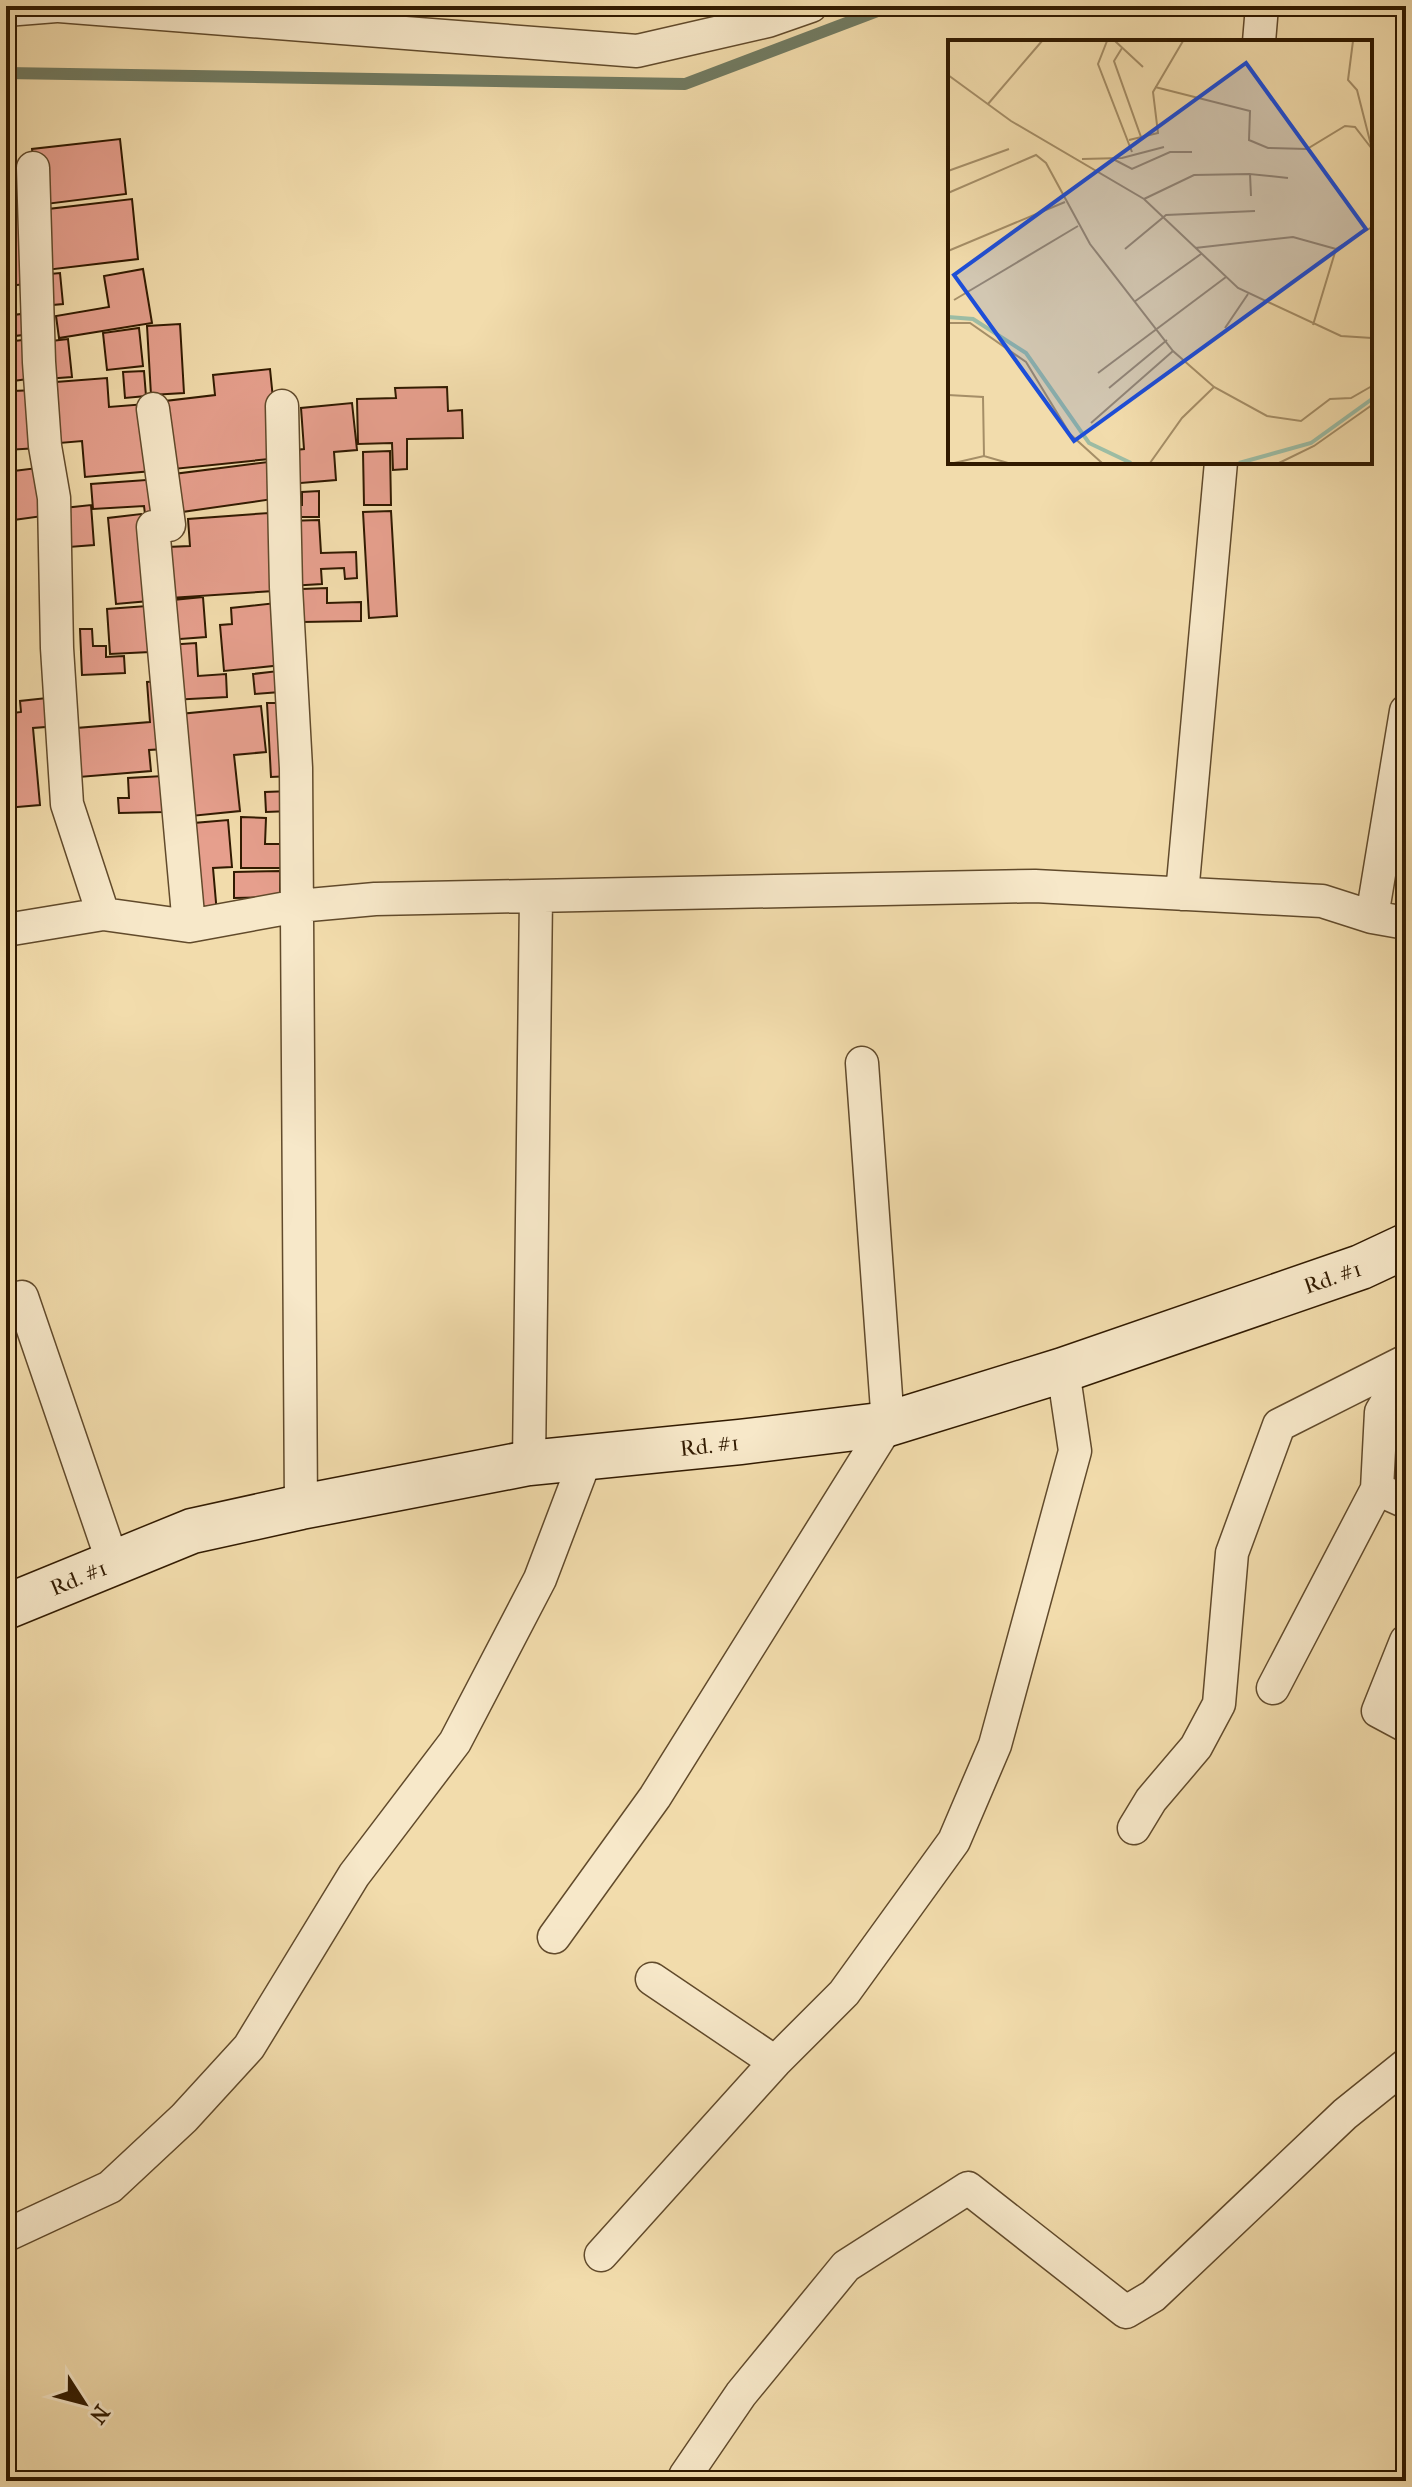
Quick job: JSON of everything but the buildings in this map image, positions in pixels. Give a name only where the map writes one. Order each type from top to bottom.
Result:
[{"type":"main road","name":"Rd. #1","points":[[6,1607],[192,1531],[301,1507],[529,1463],[888,1424],[1063,1370],[1361,1267],[1406,1246]]},
{"type":"street","points":[[6,10],[58,6],[637,51],[768,21],[811,6]]},
{"type":"street","points":[[1259,40],[1262,6]]},
{"type":"street","points":[[33,168],[39,362],[45,446],[54,498],[57,648],[67,804],[103,914]]},
{"type":"street","points":[[282,406],[286,587],[296,768],[301,1507]]},
{"type":"street","points":[[153,409],[169,525],[153,527],[189,926]]},
{"type":"street","points":[[1182,894],[1221,464]]},
{"type":"street","points":[[1372,917],[1406,711]]},
{"type":"street","points":[[6,930],[103,914],[189,926],[298,906],[375,899],[1035,886],[1322,901],[1372,917],[1406,923]]},
{"type":"street","points":[[529,1463],[536,896]]},
{"type":"street","points":[[554,1937],[655,1797],[888,1424],[862,1063]]},
{"type":"street","points":[[22,1297],[113,1563]]},
{"type":"street","points":[[1134,1828],[1151,1800],[1196,1747],[1219,1704],[1232,1553],[1279,1425],[1406,1361]]},
{"type":"street","points":[[601,2255],[775,2062],[844,1993],[954,1841],[995,1745],[1075,1451],[1063,1370]]},
{"type":"street","points":[[1273,1688],[1391,1496],[1381,1412],[1406,1370]]},
{"type":"street","points":[[6,2237],[110,2187],[184,2118],[249,2047],[354,1875],[455,1742],[540,1579],[586,1458]]},
{"type":"street","points":[[1406,1641],[1378,1711],[1406,1726]]},
{"type":"street","points":[[652,1979],[775,2062]]},
{"type":"street","points":[[685,2481],[685,2476],[741,2394],[846,2266],[968,2188],[1126,2312],[1153,2296],[1345,2114],[1406,2065]]},
{"type":"waterway","points":[[6,73],[685,84],[891,6]]}]
